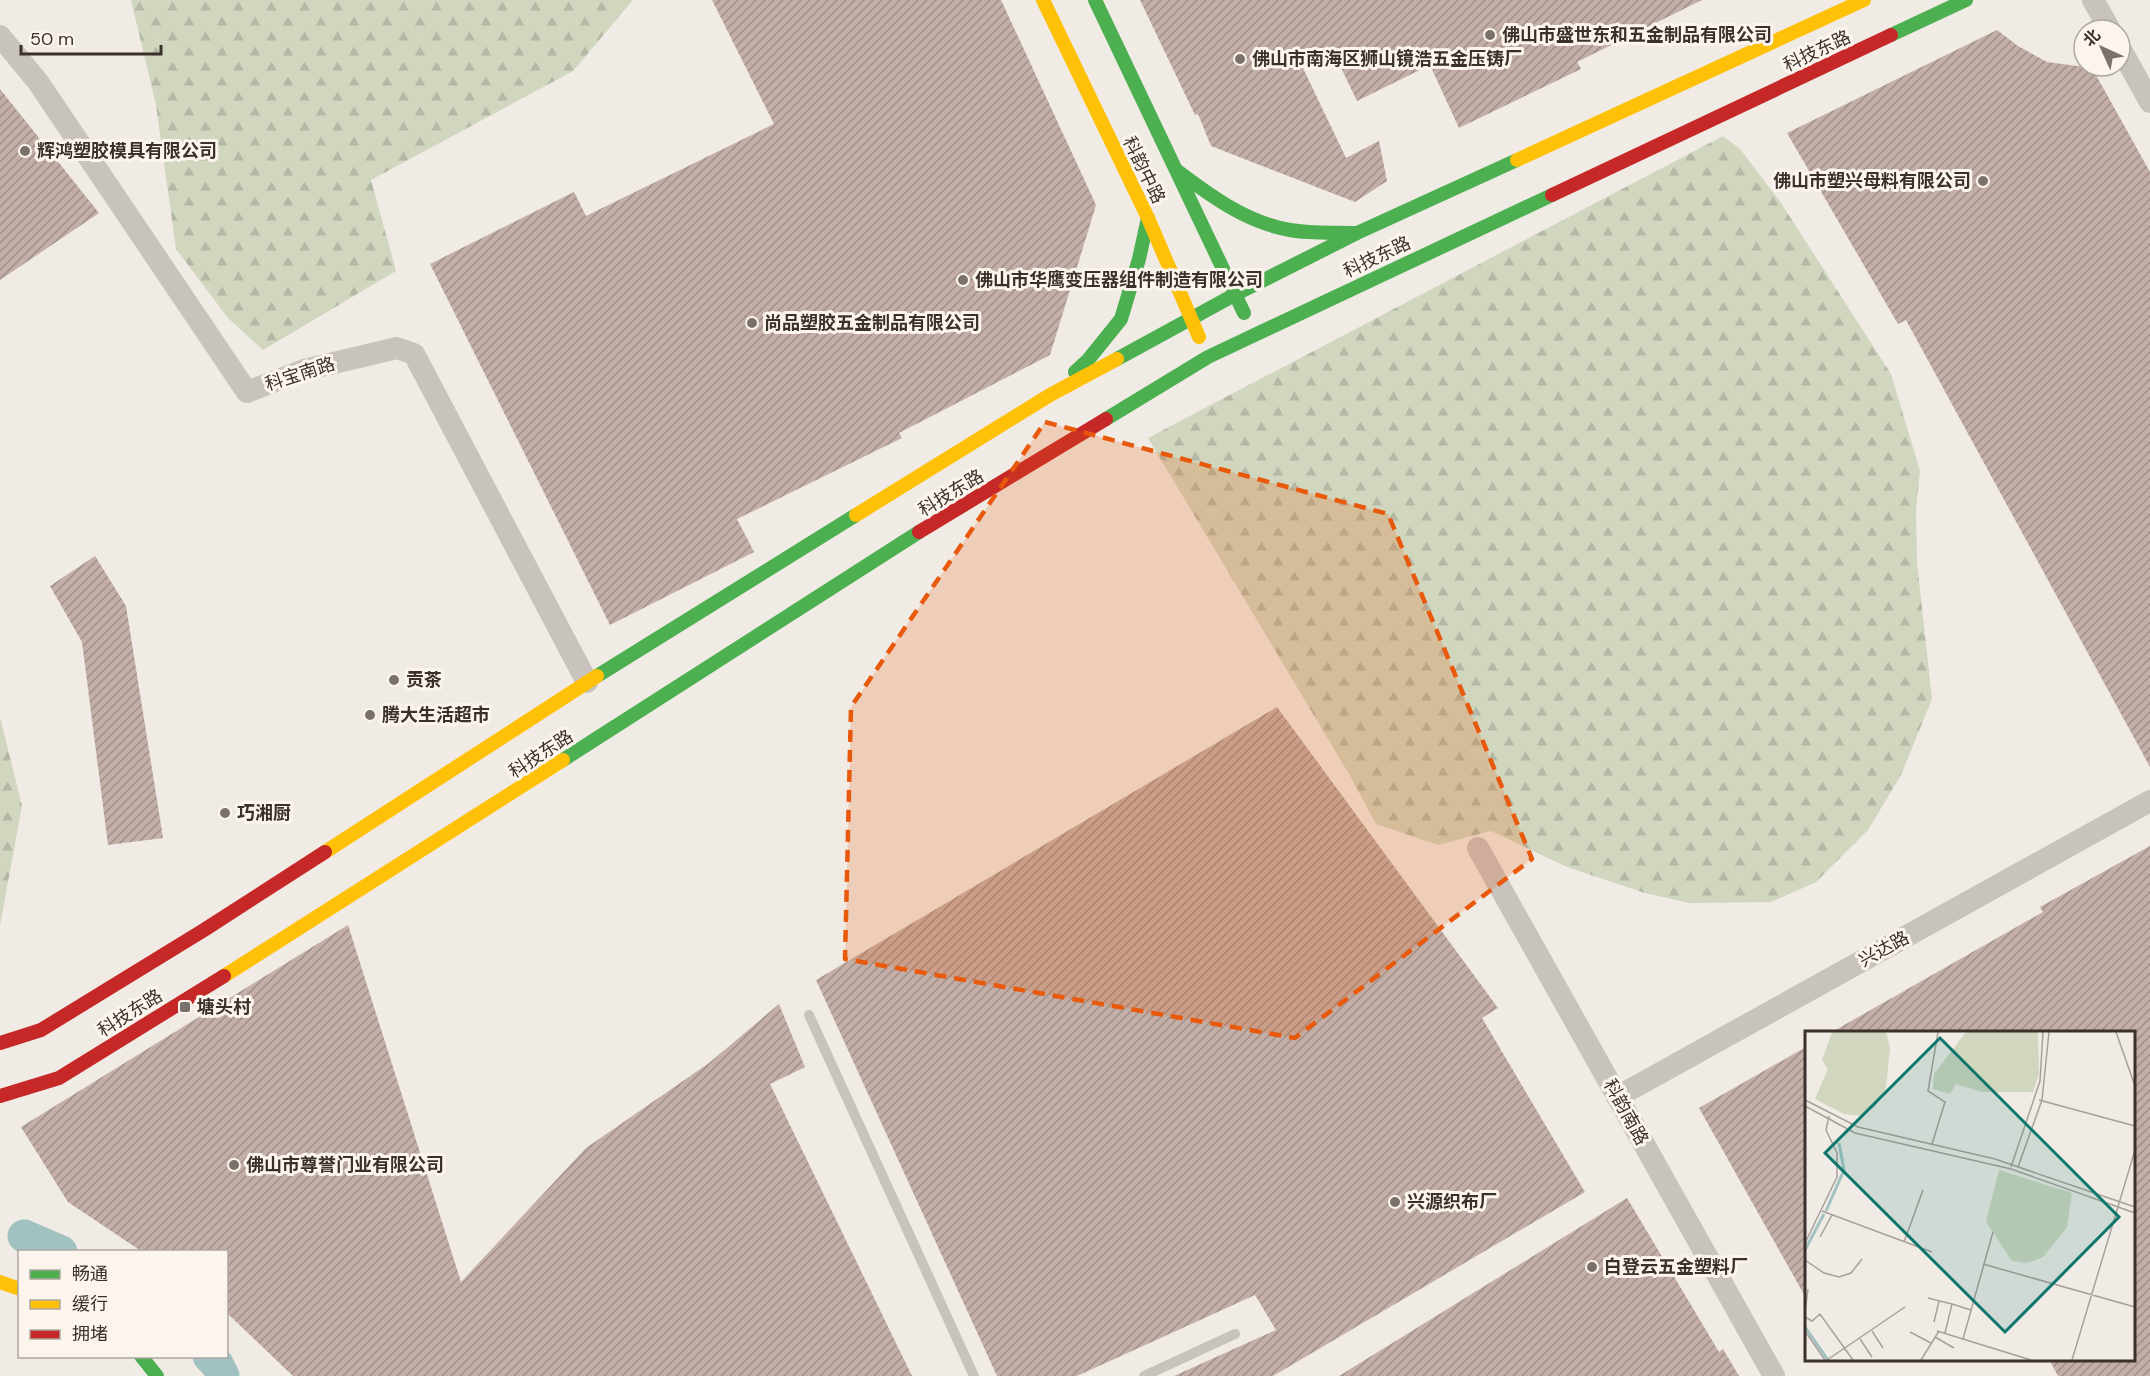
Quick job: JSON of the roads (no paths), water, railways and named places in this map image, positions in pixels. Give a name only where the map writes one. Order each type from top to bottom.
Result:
[{"type":"main road","name":"科韵中路","points":[[1043,0],[1148,218],[1208,357]]},
{"type":"main road","points":[[1095,0],[1236,294],[1253,336]]},
{"type":"main road","points":[[1050,395],[1190,318],[1357,233],[1864,0]]},
{"type":"main road","name":"科技东路","points":[[0,1096],[59,1078],[268,949],[907,540],[1208,357],[1966,0]]},
{"type":"main road","points":[[1175,169],[1214,198],[1254,220],[1290,230],[1357,233]]},
{"type":"main road","points":[[1050,395],[1088,360],[1121,319],[1139,259],[1148,218]]},
{"type":"main road","name":"科技东路","points":[[0,1043],[41,1030],[194,937],[587,681],[1050,395]]},
{"type":"main road","points":[[0,1282],[18,1288]]},
{"type":"main road","points":[[143,1358],[157,1376]]},
{"type":"street","points":[[2093,0],[2103,18]]},
{"type":"street","name":"科宝南路","points":[[0,36],[38,82],[247,392],[304,369],[397,348],[414,354],[587,681]]},
{"type":"street","points":[[2132,70],[2150,102]]},
{"type":"street","name":"兴达路","points":[[1617,1096],[2150,801]]},
{"type":"street","name":"科韵南路","points":[[1478,848],[1774,1376]]},
{"type":"lane","points":[[809,1015],[974,1376]]},
{"type":"lane","points":[[1144,1376],[1235,1334]]},
{"type":"waterway","points":[[24,1236],[56,1250]]},
{"type":"waterway","points":[[211,1358],[223,1376]]},
{"type":"place","name":"佛山市盛世东和五金制品有限公司","points":[[1490,35]]},
{"type":"place","name":"佛山市南海区狮山镜浩五金压铸厂","points":[[1240,59]]},
{"type":"place","name":"辉鸿塑胶模具有限公司","points":[[25,151]]},
{"type":"place","name":"佛山市塑兴母料有限公司","points":[[1983,181]]},
{"type":"place","name":"佛山市华鹰变压器组件制造有限公司","points":[[963,280]]},
{"type":"place","name":"尚品塑胶五金制品有限公司","points":[[752,323]]},
{"type":"place","name":"贡茶","points":[[394,680]]},
{"type":"place","name":"腾大生活超市","points":[[370,715]]},
{"type":"place","name":"巧湘厨","points":[[225,813]]},
{"type":"place","name":"塘头村","points":[[185,1007]]},
{"type":"place","name":"佛山市尊誉门业有限公司","points":[[234,1165]]},
{"type":"place","name":"兴源织布厂","points":[[1395,1202]]},
{"type":"place","name":"白登云五金塑料厂","points":[[1592,1267]]}]
